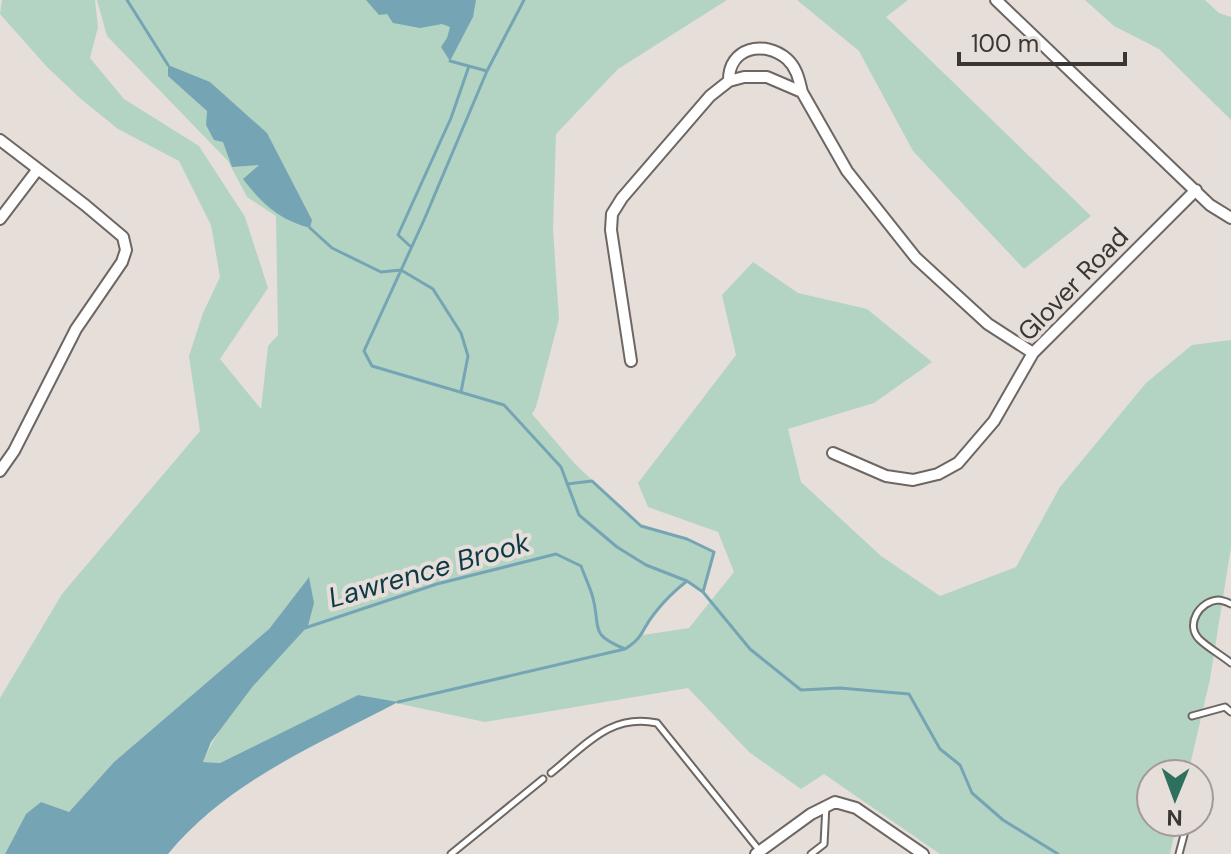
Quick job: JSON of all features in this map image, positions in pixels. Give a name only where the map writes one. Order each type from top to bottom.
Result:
[{"type":"street","points":[[996,0],[1210,205],[1231,218]]},
{"type":"street","points":[[729,81],[729,68],[737,55],[751,49],[774,51],[788,60],[798,73],[802,92],[847,171],[916,258],[988,324],[1033,353]]},
{"type":"street","points":[[631,361],[611,230],[612,214],[622,198],[710,96],[729,81],[744,77],[767,77],[802,92]]},
{"type":"street","points":[[0,140],[123,237],[126,250],[122,262],[76,329],[14,451],[0,471]]},
{"type":"street","points":[[0,219],[38,169]]},
{"type":"street","name":"Glover Road","points":[[833,453],[886,476],[913,480],[938,474],[958,463],[994,421],[1033,353],[1196,190]]},
{"type":"street","points":[[758,852],[826,804],[835,802],[856,808],[923,854]]},
{"type":"lane","points":[[1231,604],[1218,600],[1201,608],[1194,615],[1193,629],[1198,638],[1231,663]]},
{"type":"lane","points":[[1192,716],[1225,707],[1231,712]]},
{"type":"lane","points":[[551,773],[609,726],[633,720],[657,723],[758,852]]},
{"type":"lane","points":[[451,854],[543,779]]},
{"type":"lane","points":[[811,854],[824,844],[826,804]]},
{"type":"green space","points":[[2,0],[95,0],[98,27],[90,58],[124,99],[199,146],[245,217],[268,288],[220,359],[261,409],[268,346],[278,335],[276,216],[247,197],[228,161],[107,36],[97,0],[727,0],[618,69],[556,134],[553,229],[559,319],[532,414],[575,464],[641,526],[687,539],[714,552],[703,592],[687,581],[661,605],[643,635],[689,628],[734,572],[718,532],[648,507],[638,483],[736,355],[722,295],[753,262],[798,293],[867,309],[932,362],[874,403],[788,429],[801,482],[881,556],[940,596],[1016,567],[1060,487],[1146,383],[1192,345],[1231,340],[1231,547],[1210,679],[1192,758],[1135,758],[1135,838],[1174,838],[1170,854],[940,854],[824,774],[801,789],[749,752],[688,688],[485,722],[358,695],[220,763],[203,762],[236,706],[308,626],[308,578],[269,629],[114,762],[69,812],[26,814],[5,854],[0,854],[0,698],[62,594],[200,431],[189,356],[203,313],[220,277],[211,225],[179,161],[118,129],[81,99],[47,67],[0,14]]},
{"type":"green space","points":[[797,0],[908,0],[886,17],[1091,216],[1024,269],[913,151],[859,51]]},
{"type":"green space","points":[[1085,0],[1205,0],[1219,13],[1231,17],[1231,120],[1159,49],[1114,26]]},
{"type":"water","points":[[366,0],[476,0],[473,17],[450,61],[441,47],[450,27],[442,24],[420,28],[393,23],[387,14],[379,15]]},
{"type":"water","points":[[168,65],[210,82],[267,133],[312,220],[310,228],[280,216],[257,196],[243,179],[259,165],[232,167],[223,142],[214,140],[206,125],[207,111],[168,76]]},
{"type":"water","points":[[309,577],[314,603],[308,626],[253,686],[211,742],[203,762],[220,763],[358,695],[398,702],[305,750],[246,785],[192,828],[168,854],[5,854],[26,814],[41,802],[69,812],[114,762],[269,629]]},
{"type":"waterway","points":[[127,0],[168,65]]},
{"type":"waterway","points":[[524,0],[487,71],[364,351],[372,366],[504,405],[561,467],[579,515],[617,547],[646,565],[687,581]]},
{"type":"waterway","points":[[450,61],[487,71]]},
{"type":"waterway","points":[[410,246],[398,235],[451,118],[469,66]]},
{"type":"waterway","points":[[310,228],[332,248],[381,272],[401,270],[433,289],[461,333],[468,356],[461,392]]},
{"type":"waterway","points":[[567,484],[592,481],[641,526],[687,539],[714,552],[703,592]]},
{"type":"waterway","name":"Lawrence Brook","points":[[305,628],[437,584],[556,554],[581,566],[593,598],[598,630],[606,639],[625,649],[640,636],[665,600],[687,581],[703,592],[750,649],[801,690],[840,688],[909,694],[940,749],[960,765],[972,793],[1003,820],[1058,854]]},
{"type":"waterway","points":[[398,702],[625,649]]}]
